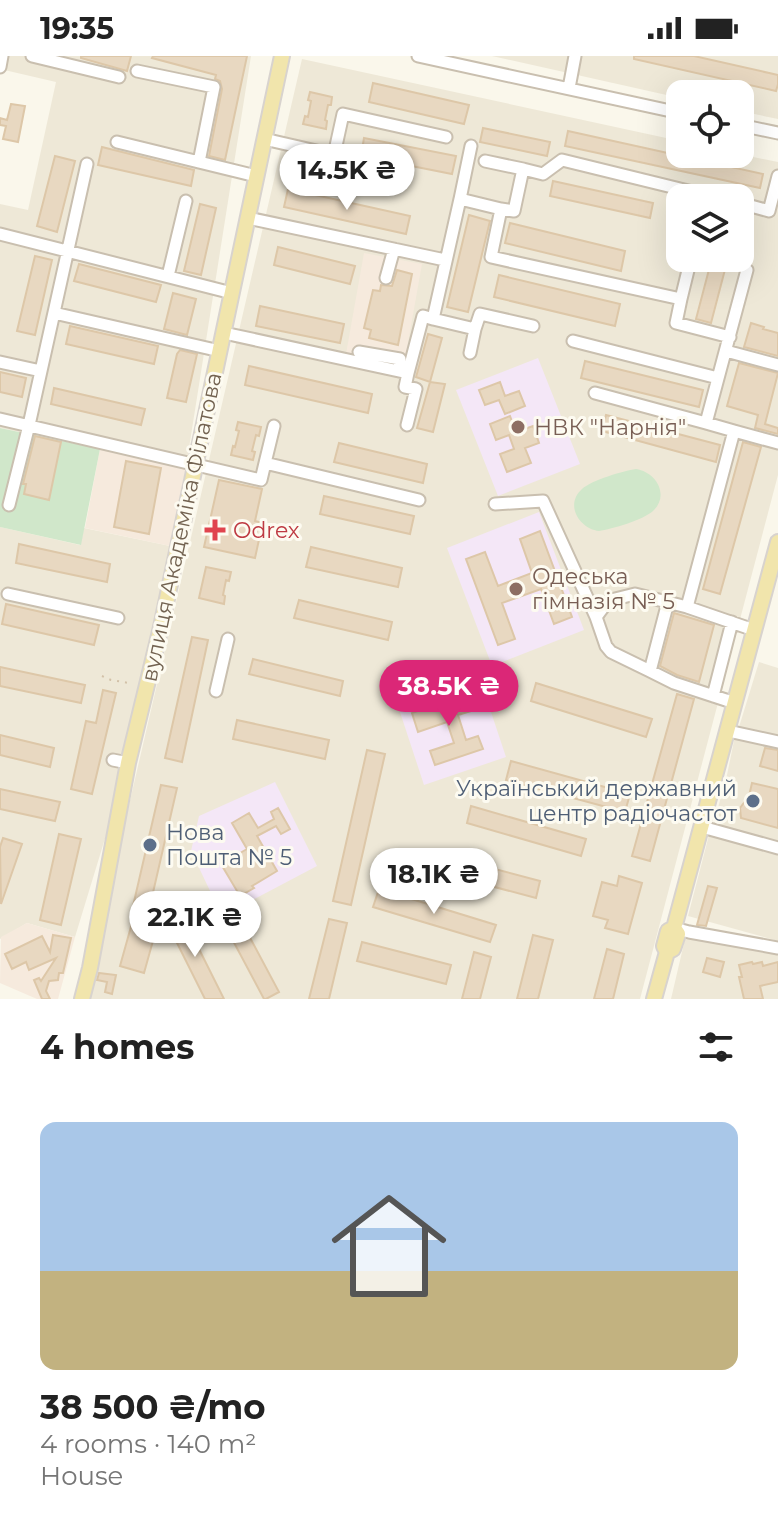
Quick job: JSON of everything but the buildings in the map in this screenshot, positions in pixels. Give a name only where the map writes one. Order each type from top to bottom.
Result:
[{"type":"main road","name":"вулиця Академіка Філатова","points":[[82,999],[90,968],[120,761],[161,627],[282,56]]},
{"type":"main road","points":[[654,999],[667,952],[664,946],[668,931],[674,928],[754,630],[772,588],[778,542]]},
{"type":"street","points":[[0,67],[2,56]]},
{"type":"street","points":[[32,56],[119,77]]},
{"type":"street","points":[[418,56],[666,110]]},
{"type":"street","points":[[569,88],[575,56]]},
{"type":"street","points":[[137,71],[214,87],[199,162]]},
{"type":"street","points":[[264,139],[334,155],[343,114],[446,137]]},
{"type":"street","points":[[754,128],[778,133]]},
{"type":"street","points":[[117,142],[256,176]]},
{"type":"street","points":[[433,319],[471,146]]},
{"type":"street","points":[[485,161],[543,174],[562,160],[666,185]]},
{"type":"street","points":[[9,505],[87,164]]},
{"type":"street","points":[[460,199],[514,211],[523,169]]},
{"type":"street","points":[[754,207],[769,211],[778,176]]},
{"type":"street","points":[[168,276],[186,201]]},
{"type":"street","points":[[501,209],[491,257],[681,299]]},
{"type":"street","points":[[248,218],[445,260]]},
{"type":"street","points":[[0,234],[232,293]]},
{"type":"street","points":[[386,278],[394,249]]},
{"type":"street","points":[[688,272],[676,323],[730,337]]},
{"type":"street","points":[[706,423],[746,272]]},
{"type":"street","points":[[54,313],[220,351]]},
{"type":"street","points":[[470,353],[480,314],[533,326]]},
{"type":"street","points":[[403,372],[423,316],[475,329]]},
{"type":"street","points":[[224,333],[403,372]]},
{"type":"street","points":[[573,341],[718,378]]},
{"type":"street","points":[[726,351],[778,365]]},
{"type":"street","points":[[359,352],[400,359],[405,387],[416,389],[407,425]]},
{"type":"street","points":[[0,362],[41,371]]},
{"type":"street","points":[[595,393],[778,443]]},
{"type":"street","points":[[0,419],[261,480],[274,426]]},
{"type":"street","points":[[687,607],[734,431]]},
{"type":"street","points":[[265,463],[419,500]]},
{"type":"street","points":[[495,504],[543,501],[611,652],[674,683],[735,703]]},
{"type":"street","points":[[8,594],[118,618]]},
{"type":"street","points":[[596,617],[611,600],[635,594],[687,607],[754,630]]},
{"type":"street","points":[[650,671],[668,602]]},
{"type":"street","points":[[713,696],[732,622]]},
{"type":"street","points":[[216,691],[228,639]]},
{"type":"street","points":[[728,731],[778,742]]},
{"type":"street","points":[[702,827],[778,848]]},
{"type":"street","points":[[674,928],[778,948]]},
{"type":"path","points":[[102,676],[129,683]]},
{"type":"shaded area","points":[[0,56],[251,56],[186,467],[0,428],[0,204],[28,210],[56,82],[0,69]]},
{"type":"shaded area","points":[[492,56],[778,56],[778,119],[754,114],[754,80],[666,80],[666,95]]},
{"type":"shaded area","points":[[302,59],[666,138],[666,168],[754,168],[754,157],[778,162],[778,475],[640,999],[84,999]]},
{"type":"shaded area","points":[[364,253],[422,264],[404,365],[346,354]]},
{"type":"shaded area","name":"НВК \"Нарнія\"","points":[[538,358],[580,464],[498,496],[456,390]]},
{"type":"shaded area","points":[[100,449],[186,467],[170,546],[85,528]]},
{"type":"shaded area","name":"Одеська гімназія № 5","points":[[539,512],[584,630],[492,666],[447,548]]},
{"type":"shaded area","points":[[0,527],[80,545],[84,528],[170,546],[128,763],[75,937],[27,923],[0,939]]},
{"type":"shaded area","points":[[759,662],[778,668],[778,737],[739,727]]},
{"type":"shaded area","points":[[480,679],[506,757],[424,785],[398,706]]},
{"type":"shaded area","points":[[735,736],[778,745],[778,846],[713,826]]},
{"type":"shaded area","points":[[275,782],[317,866],[222,916],[191,851],[199,816]]},
{"type":"shaded area","points":[[709,835],[778,853],[778,941],[688,916]]},
{"type":"shaded area","points":[[27,923],[75,937],[58,999],[37,999],[0,983],[1,937]]},
{"type":"shaded area","points":[[685,939],[778,952],[778,999],[671,999]]},
{"type":"green space","points":[[0,428],[100,449],[81,545],[0,527]]},
{"type":"green space","points":[[636,469],[655,479],[658,485],[660,498],[653,511],[635,521],[599,531],[586,526],[574,509],[574,502],[582,489],[600,479]]},
{"type":"place","name":"НВК \"Нарнія\"","points":[[518,427]]},
{"type":"place","name":"Odrex","points":[[215,530]]},
{"type":"place","name":"Одеська гімназія № 5","points":[[516,589]]},
{"type":"place","name":"Український державний центр радіочастот","points":[[753,801]]},
{"type":"place","name":"Нова Пошта № 5","points":[[150,845]]}]
